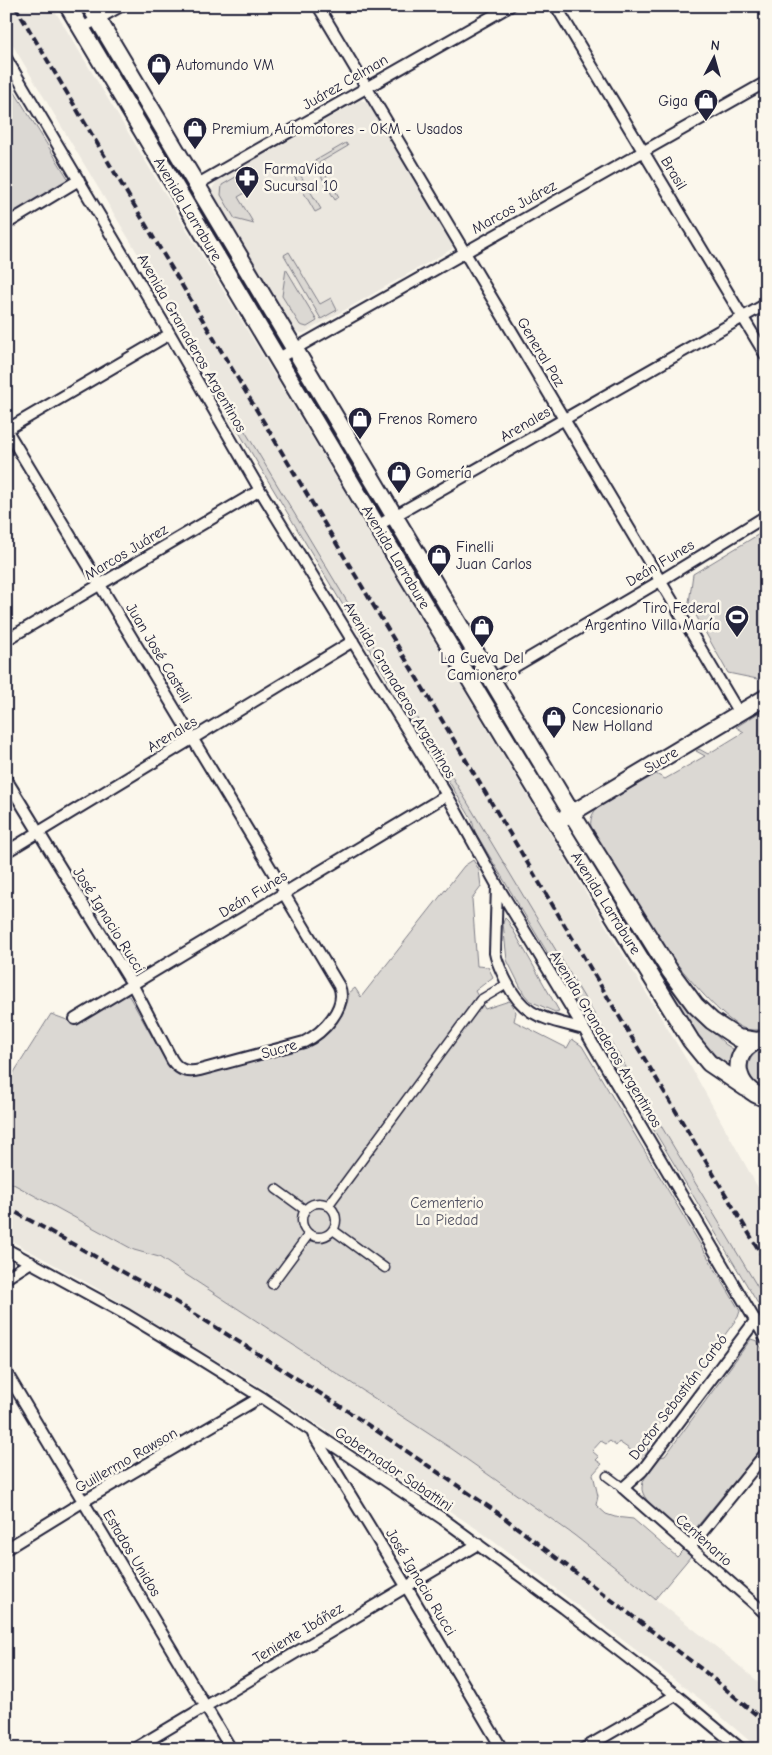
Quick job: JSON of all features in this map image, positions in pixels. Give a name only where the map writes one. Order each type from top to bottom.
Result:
[{"type":"main road","name":"Avenida Larrabure","points":[[68,6],[277,359],[556,822],[691,1041],[709,1062],[758,1096],[766,1098]]},
{"type":"main road","name":"Avenida Larrabure","points":[[94,13],[572,814],[680,987],[695,1005],[721,1029],[738,1038],[761,1040]]},
{"type":"main road","name":"Sucre","points":[[556,822],[739,713],[764,703]]},
{"type":"main road","points":[[746,1088],[739,1076],[739,1062],[745,1049],[761,1040]]},
{"type":"street","points":[[82,28],[94,13],[121,6]]},
{"type":"street","name":"General Paz","points":[[318,6],[739,713]]},
{"type":"street","name":"Juárez Celman","points":[[196,186],[510,6]]},
{"type":"street","name":"Brasil","points":[[556,6],[766,356]]},
{"type":"street","name":"Avenida Granaderos Argentinos","points":[[6,58],[260,490],[447,795],[496,885],[584,1029],[766,1339]]},
{"type":"street","name":"Marcos Juárez","points":[[277,359],[766,82]]},
{"type":"street","points":[[6,224],[79,180]]},
{"type":"street","name":"Arenales","points":[[378,526],[563,418],[766,304]]},
{"type":"street","points":[[6,429],[170,334]]},
{"type":"street","name":"Juan José Castelli","points":[[6,429],[284,892],[341,991]]},
{"type":"street","name":"Marcos Juárez","points":[[6,640],[260,490]]},
{"type":"street","name":"Deán Funes","points":[[492,680],[766,516]]},
{"type":"street","name":"Arenales","points":[[6,852],[353,641]]},
{"type":"street","name":"José Ignacio Rucci","points":[[6,779],[132,984],[172,1060],[180,1068],[189,1071]]},
{"type":"street","name":"Deán Funes","points":[[75,1019],[447,795]]},
{"type":"street","points":[[496,885],[495,953],[507,984],[518,1002],[536,1015],[584,1029]]},
{"type":"street","points":[[328,1206],[480,1000],[507,984]]},
{"type":"street","name":"Sucre","points":[[189,1071],[200,1070],[286,1048],[310,1039],[319,1032],[338,1010],[341,1001],[341,991]]},
{"type":"street","points":[[276,1188],[305,1210]]},
{"type":"street","points":[[318,1203],[328,1206],[335,1216],[336,1221],[333,1230],[324,1236],[308,1234],[302,1225],[305,1210],[308,1206],[318,1203]]},
{"type":"street","points":[[333,1230],[385,1268]]},
{"type":"street","points":[[272,1284],[308,1234]]},
{"type":"street","name":"Gobernador Sabattini","points":[[6,1248],[144,1325],[261,1397],[478,1544],[676,1695],[741,1749]]},
{"type":"street","points":[[6,1278],[32,1262]]},
{"type":"street","name":"Doctor Sebastián Carbó","points":[[622,1488],[642,1471],[755,1320]]},
{"type":"street","name":"Estados Unidos","points":[[6,1372],[231,1749]]},
{"type":"street","name":"Guillermo Rawson","points":[[6,1549],[261,1397]]},
{"type":"street","name":"José Ignacio Rucci","points":[[311,1431],[406,1586],[502,1749]]},
{"type":"street","points":[[690,1547],[766,1453]]},
{"type":"street","points":[[607,1476],[622,1488]]},
{"type":"street","name":"Centenario","points":[[622,1488],[766,1614]]},
{"type":"street","name":"Teniente Ibáñez","points":[[134,1749],[478,1544]]},
{"type":"street","points":[[584,1749],[676,1695]]},
{"type":"shaded area","points":[[6,6],[52,6],[692,1069],[766,1202],[766,1301],[6,34]]},
{"type":"shaded area","points":[[361,100],[369,103],[453,244],[452,249],[304,333],[300,333],[293,330],[212,189],[217,181]]},
{"type":"shaded area","points":[[6,1180],[134,1250],[159,1257],[452,1449],[574,1535],[766,1688],[766,1749],[759,1749],[704,1702],[480,1531],[250,1380],[93,1286],[6,1238]]},
{"type":"green space","points":[[101,41],[187,186],[184,188],[97,43]]},
{"type":"green space","points":[[6,78],[69,180],[6,218]]},
{"type":"green space","points":[[346,143],[348,146],[319,163],[339,197],[335,200],[313,162]]},
{"type":"green space","points":[[246,171],[255,187],[238,197],[254,224],[235,219],[221,195],[222,185]]},
{"type":"green space","points":[[298,171],[321,209],[315,212],[293,174]]},
{"type":"green space","points":[[201,209],[279,339],[276,342],[198,211]]},
{"type":"green space","points":[[289,252],[320,304],[331,298],[337,310],[321,319],[284,255]]},
{"type":"green space","points":[[286,269],[317,321],[307,327],[300,325],[282,296]]},
{"type":"green space","points":[[297,369],[377,504],[374,506],[293,371]]},
{"type":"green space","points":[[218,386],[766,1301],[766,1317],[475,832],[472,820],[216,394]]},
{"type":"green space","name":"Tiro Federal Argentino Villa María","points":[[766,530],[766,678],[762,680],[728,673],[689,603],[693,574]]},
{"type":"green space","points":[[395,533],[551,794],[547,796],[391,535]]},
{"type":"green space","points":[[760,712],[766,722],[766,1029],[748,1030],[725,1016],[673,959],[593,834],[591,823],[597,808],[656,774],[665,779],[705,756],[696,751],[699,749],[708,754],[744,732],[736,727]]},
{"type":"green space","points":[[572,833],[574,833],[702,1022],[733,1049],[729,1066],[709,1050],[689,1024]]},
{"type":"green space","name":"Cementerio La Piedad","points":[[473,860],[479,870],[481,887],[472,899],[477,966],[488,967],[493,977],[475,991],[485,1009],[509,1001],[516,1012],[514,1021],[567,1048],[572,1039],[582,1046],[740,1311],[738,1317],[646,1442],[648,1452],[643,1459],[635,1450],[632,1451],[619,1442],[616,1446],[610,1441],[606,1444],[601,1441],[592,1451],[599,1457],[596,1460],[602,1464],[593,1474],[598,1496],[596,1505],[606,1514],[633,1519],[677,1557],[684,1550],[691,1556],[655,1599],[574,1535],[452,1449],[159,1257],[134,1250],[6,1180],[6,1085],[51,1014],[75,1023],[123,995],[129,996],[167,1063],[181,1075],[192,1077],[298,1050],[315,1041],[331,1028],[344,1011],[349,993],[355,988],[361,997],[464,866]]},
{"type":"green space","points":[[505,918],[559,1011],[555,1012],[530,1001],[524,994],[507,960],[503,923]]},
{"type":"green space","points":[[766,1048],[766,1089],[752,1081],[748,1068],[752,1056]]},
{"type":"green space","points":[[751,1339],[757,1341],[766,1355],[766,1443],[691,1534],[687,1535],[647,1500],[642,1487],[644,1479],[660,1457],[665,1456]]},
{"type":"railway","points":[[15,6],[766,1262]]},
{"type":"railway","points":[[6,1207],[168,1297],[340,1406],[498,1513],[704,1671],[766,1723]]},
{"type":"place","name":"Automundo VM","points":[[159,86]]},
{"type":"place","name":"Giga","points":[[706,122]]},
{"type":"place","name":"Premium Automotores - 0KM - Usados","points":[[195,150]]},
{"type":"place","name":"FarmaVida Sucursal 10","points":[[247,199]]},
{"type":"place","name":"Frenos Romero","points":[[360,440]]},
{"type":"place","name":"Gomería","points":[[399,494]]},
{"type":"place","name":"Finelli Juan Carlos","points":[[439,577]]},
{"type":"place","name":"Tiro Federal Argentino Villa María","points":[[737,638]]},
{"type":"place","name":"La Cueva Del Camionero","points":[[482,648]]},
{"type":"place","name":"Concesionario New Holland","points":[[554,739]]}]
